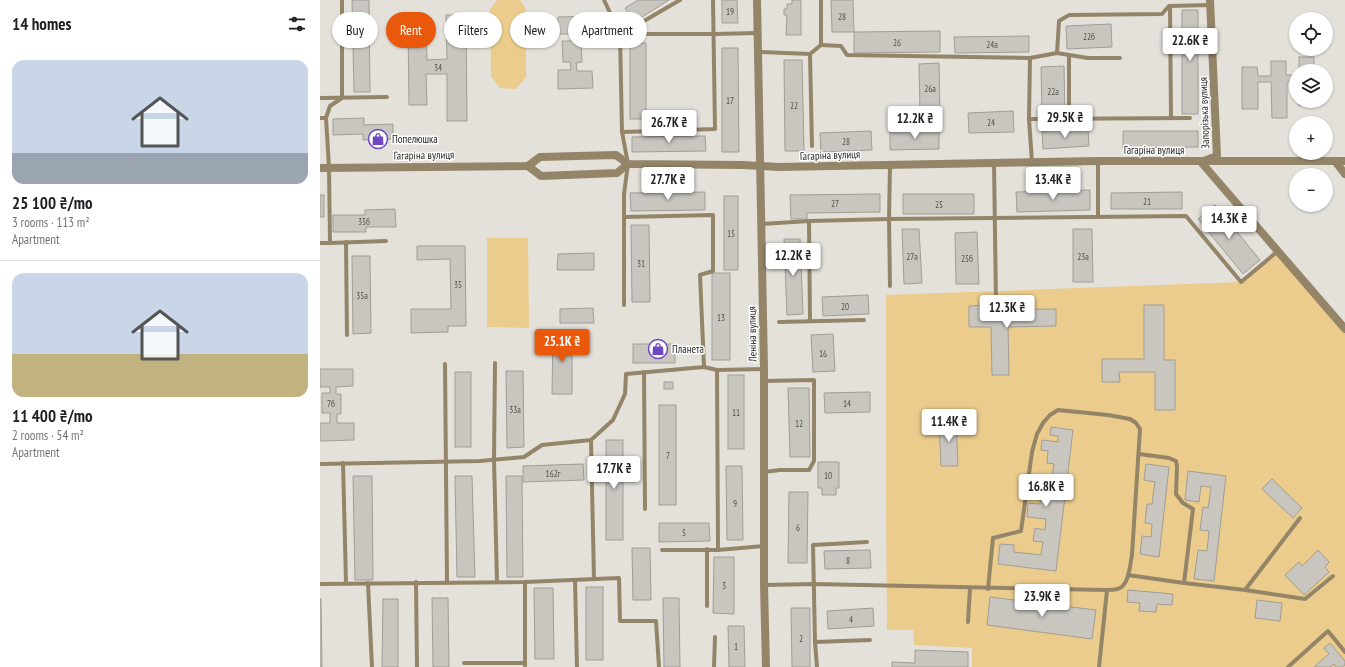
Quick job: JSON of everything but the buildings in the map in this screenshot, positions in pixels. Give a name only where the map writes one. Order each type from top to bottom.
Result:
[{"type":"street","name":"Леніна вулиця","points":[[757,0],[764,369],[764,585],[766,667]]},
{"type":"street","name":"Запорізька вулиця","points":[[1210,3],[1217,156],[1201,162],[1345,329]]},
{"type":"street","name":"Гагаріна вулиця","points":[[320,168],[528,166],[540,157],[616,155],[628,164],[743,164],[779,167],[1098,161],[1345,161]]},
{"type":"street","points":[[1335,161],[1345,174]]},
{"type":"street","name":"Гагаріна вулиця","points":[[528,166],[541,176],[617,173],[628,164]]},
{"type":"lane","points":[[342,0],[342,98]]},
{"type":"lane","points":[[604,0],[609,12]]},
{"type":"lane","points":[[647,19],[680,0]]},
{"type":"lane","points":[[622,132],[715,129],[713,0]]},
{"type":"lane","points":[[821,0],[821,45]]},
{"type":"lane","points":[[1057,54],[1059,21],[1069,15],[1162,14],[1170,6],[1210,3]]},
{"type":"lane","points":[[1170,6],[1170,118]]},
{"type":"lane","points":[[647,33],[758,33]]},
{"type":"lane","points":[[759,52],[810,54],[821,45],[840,46],[847,55],[1030,58],[1057,54],[1088,58],[1120,58]]},
{"type":"lane","points":[[619,48],[622,132],[628,164],[624,194],[624,305]]},
{"type":"lane","points":[[810,54],[812,146]]},
{"type":"lane","points":[[1068,55],[1069,118]]},
{"type":"lane","points":[[1030,58],[1029,119],[1032,162]]},
{"type":"lane","points":[[320,98],[388,97]]},
{"type":"lane","points":[[330,243],[329,167],[326,118],[330,106],[342,98]]},
{"type":"lane","points":[[320,118],[326,118]]},
{"type":"lane","points":[[1029,119],[1190,118]]},
{"type":"lane","points":[[1098,161],[1098,217]]},
{"type":"lane","points":[[890,164],[890,286]]},
{"type":"lane","points":[[994,164],[996,302]]},
{"type":"lane","points":[[624,217],[713,215],[713,271],[700,275],[704,367]]},
{"type":"lane","points":[[761,224],[889,219],[1186,216],[1241,282],[1279,251]]},
{"type":"lane","points":[[809,221],[810,321]]},
{"type":"lane","points":[[320,243],[386,241]]},
{"type":"lane","points":[[346,242],[347,335]]},
{"type":"lane","points":[[779,322],[864,320]]},
{"type":"lane","points":[[495,363],[494,459],[497,582]]},
{"type":"lane","points":[[445,364],[447,582]]},
{"type":"lane","points":[[320,464],[447,461],[524,457],[542,445],[591,440],[613,420],[625,394],[626,374],[704,367],[718,370],[764,369]]},
{"type":"lane","points":[[718,370],[718,550]]},
{"type":"lane","points":[[644,372],[645,509]]},
{"type":"lane","points":[[764,381],[814,380],[814,461],[809,470],[780,470],[764,472]]},
{"type":"lane","points":[[764,585],[814,584],[988,589],[1106,590],[1119,588],[1124,585],[1128,575],[1132,555],[1140,429],[1136,423],[1130,419],[1108,415],[1058,410],[1050,415],[1043,423],[1037,434],[1032,452],[1021,530],[993,538],[988,589]]},
{"type":"lane","points":[[591,440],[594,579]]},
{"type":"lane","points":[[1139,454],[1169,458],[1176,461],[1178,467],[1176,494],[1183,503],[1192,509],[1184,583]]},
{"type":"lane","points":[[343,463],[346,584]]},
{"type":"lane","points":[[1245,590],[1300,518]]},
{"type":"lane","points":[[817,667],[813,545],[867,542]]},
{"type":"lane","points":[[662,550],[718,550],[764,546]]},
{"type":"lane","points":[[707,549],[707,606]]},
{"type":"lane","points":[[1128,575],[1304,599],[1333,576]]},
{"type":"lane","points":[[320,584],[525,582],[619,578],[620,620],[656,621],[659,667]]},
{"type":"lane","points":[[575,580],[578,667]]},
{"type":"lane","points":[[416,582],[417,667]]},
{"type":"lane","points":[[464,663],[525,665],[525,582]]},
{"type":"lane","points":[[368,583],[372,667]]},
{"type":"lane","points":[[968,622],[970,588]]},
{"type":"lane","points":[[1099,667],[1106,590]]},
{"type":"lane","points":[[1288,667],[1328,631],[1345,652]]},
{"type":"lane","points":[[714,667],[715,637]]},
{"type":"lane","points":[[815,642],[870,640]]},
{"type":"shaded area","points":[[497,0],[520,0],[526,9],[526,12],[510,12],[510,48],[526,48],[526,77],[516,89],[500,88],[491,76],[491,48],[502,48],[502,12],[490,12],[490,9]]},
{"type":"shaded area","points":[[487,238],[528,238],[529,328],[487,327]]},
{"type":"shaded area","points":[[1279,251],[1345,329],[1345,667],[972,667],[972,648],[914,645],[913,630],[887,630],[886,295],[1241,282]]},
{"type":"place","name":"Попелюшка","points":[[378,139]]},
{"type":"place","name":"Планета","points":[[658,349]]}]
